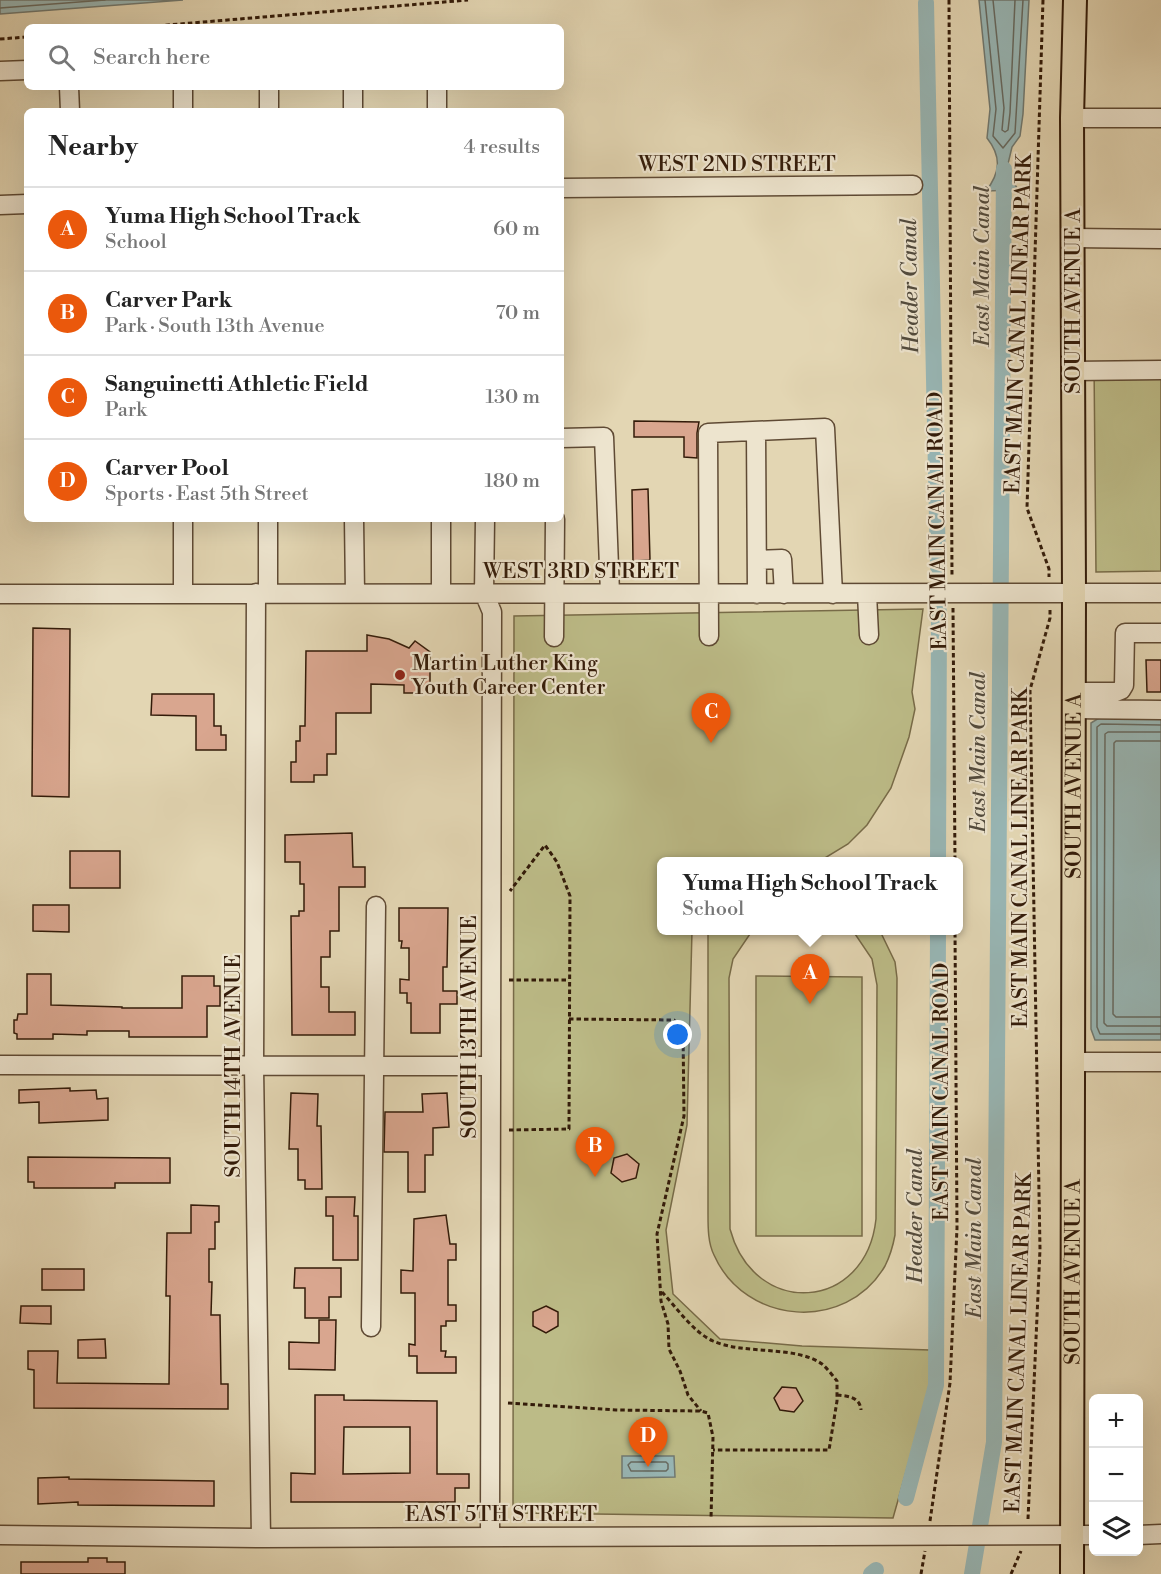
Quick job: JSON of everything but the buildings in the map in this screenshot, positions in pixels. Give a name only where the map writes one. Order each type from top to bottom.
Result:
[{"type":"main road","name":"SOUTH AVENUE A","points":[[1072,1574],[1083,1535],[1072,1062],[1074,593],[1072,118],[1075,0]]},
{"type":"street","points":[[0,71],[24,70]]},
{"type":"street","points":[[69,90],[70,108]]},
{"type":"street","points":[[183,90],[183,108]]},
{"type":"street","points":[[269,90],[269,108]]},
{"type":"street","points":[[353,90],[353,108]]},
{"type":"street","points":[[437,90],[437,108]]},
{"type":"street","points":[[1072,118],[1161,118]]},
{"type":"street","name":"WEST 2ND STREET","points":[[564,188],[914,185]]},
{"type":"street","points":[[0,205],[24,204]]},
{"type":"street","points":[[1073,238],[1161,239]]},
{"type":"street","points":[[1073,372],[1161,370]]},
{"type":"street","points":[[709,636],[708,433],[825,428],[833,594]]},
{"type":"street","points":[[756,431],[758,594]]},
{"type":"street","points":[[564,438],[604,437],[610,593]]},
{"type":"street","points":[[183,522],[183,593]]},
{"type":"street","name":"SOUTH 14TH AVENUE","points":[[261,1538],[255,1067],[262,593],[268,522]]},
{"type":"street","points":[[354,522],[355,593]]},
{"type":"street","points":[[441,522],[441,593]]},
{"type":"street","name":"SOUTH 13TH AVENUE","points":[[484,522],[484,593],[492,612],[490,1537]]},
{"type":"street","points":[[554,637],[555,522]]},
{"type":"street","points":[[757,560],[782,560],[784,594]]},
{"type":"street","name":"WEST 3RD STREET","points":[[0,594],[1161,593]]},
{"type":"street","points":[[867,594],[869,635]]},
{"type":"street","points":[[1073,701],[1121,690],[1124,685],[1125,633],[1161,633]]},
{"type":"street","points":[[1073,701],[1161,710]]},
{"type":"street","points":[[371,1327],[376,906]]},
{"type":"street","points":[[1072,1062],[1161,1062]]},
{"type":"street","points":[[0,1065],[490,1066]]},
{"type":"street","points":[[1143,1535],[1161,1534]]},
{"type":"street","name":"EAST 5TH STREET","points":[[0,1535],[261,1538],[1083,1535]]},
{"type":"path","points":[[179,24],[468,0]]},
{"type":"path","name":"EAST MAIN CANAL ROAD","points":[[949,0],[960,593],[954,857]]},
{"type":"path","name":"EAST MAIN CANAL LINEAR PARK","points":[[1011,1574],[1028,1535],[1040,1249],[1030,690],[1050,618],[1041,592],[1049,568],[1027,507],[1043,0]]},
{"type":"path","points":[[0,39],[24,37]]},
{"type":"path","points":[[509,1130],[568,1129],[570,896],[557,862],[546,845],[510,891]]},
{"type":"path","name":"EAST MAIN CANAL ROAD","points":[[921,1574],[950,1383],[957,1228],[955,935]]},
{"type":"path","points":[[509,980],[569,980]]},
{"type":"path","points":[[569,1019],[674,1020],[683,1031],[684,1116],[657,1234],[661,1301],[668,1324],[669,1349],[688,1395],[701,1411]]},
{"type":"path","points":[[661,1291],[691,1324],[711,1340],[763,1351],[797,1354],[822,1364],[837,1381],[829,1450],[713,1450]]},
{"type":"path","points":[[837,1395],[857,1400],[861,1410]]},
{"type":"path","points":[[508,1403],[708,1413],[712,1424],[713,1450],[711,1519]]},
{"type":"shaded area","points":[[1094,363],[1161,363],[1161,571],[1096,572]]},
{"type":"shaded area","points":[[923,609],[912,692],[915,709],[909,737],[891,788],[867,825],[848,844],[827,857],[657,857],[657,935],[692,935],[687,1125],[666,1230],[673,1294],[720,1339],[802,1346],[930,1350],[930,1387],[893,1518],[519,1513],[513,1506],[514,616]]},
{"type":"shaded area","points":[[708,935],[749,935],[733,959],[729,978],[730,1229],[743,1258],[762,1278],[784,1290],[808,1293],[832,1287],[852,1272],[868,1250],[876,1219],[877,985],[872,959],[856,935],[882,935],[895,962],[897,978],[895,1235],[885,1266],[868,1288],[846,1302],[822,1310],[796,1312],[771,1307],[748,1296],[729,1278],[712,1250],[708,1219]]},
{"type":"shaded area","points":[[756,976],[862,977],[862,1236],[756,1236]]},
{"type":"water","points":[[0,0],[183,0],[0,14]]},
{"type":"water","points":[[979,0],[1029,0],[1023,114],[1020,136],[1012,147],[1007,168],[1010,179],[1019,190],[986,191],[994,178],[997,158],[987,138],[990,109]]},
{"type":"water","points":[[1099,718],[1161,719],[1161,1040],[1095,1040],[1091,1029],[1091,723]]},
{"type":"water","points":[[622,1456],[674,1456],[675,1477],[622,1478]]},
{"type":"waterway","name":"Header Canal","points":[[926,3],[938,567]]},
{"type":"waterway","name":"East Main Canal","points":[[972,1574],[994,1442],[1004,169]]},
{"type":"waterway","name":"Header Canal","points":[[938,857],[939,612]]},
{"type":"waterway","name":"Header Canal","points":[[906,1498],[936,1385],[938,935]]},
{"type":"waterway","name":"Header Canal","points":[[871,1574],[876,1570]]},
{"type":"place","name":"Martin Luther King Youth Career Center","points":[[400,675]]},
{"type":"place","name":"Sanguinetti Athletic Field","points":[[711,743]]},
{"type":"place","name":"Yuma High School Track","points":[[810,1004]]},
{"type":"place","name":"Carver Park","points":[[595,1177]]},
{"type":"place","name":"Carver Pool","points":[[648,1467]]}]
